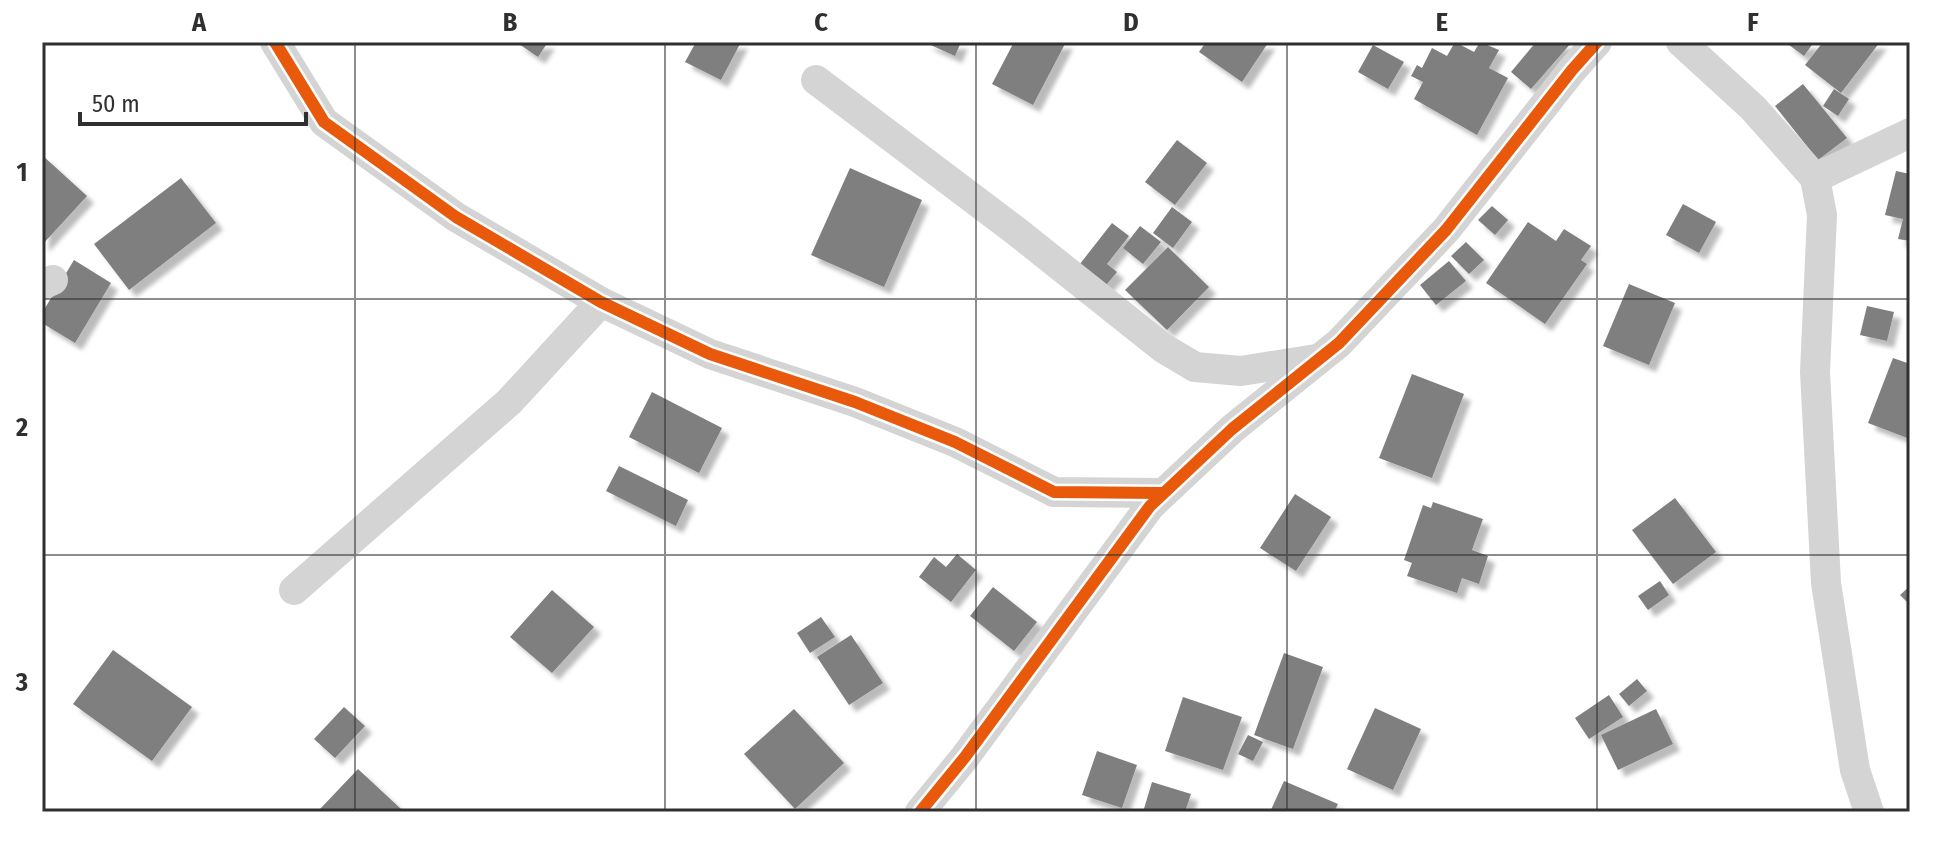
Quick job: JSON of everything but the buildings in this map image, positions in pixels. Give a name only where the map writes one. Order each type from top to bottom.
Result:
[{"type":"street","points":[[275,42],[324,122],[456,217],[601,302],[710,354],[855,402],[955,442],[1054,492],[1161,493]]},
{"type":"street","points":[[920,812],[965,757],[1161,493],[1232,429],[1339,343],[1446,230],[1597,42]]},
{"type":"street","points":[[1681,42],[1753,108],[1815,178],[1822,215],[1815,372],[1826,583],[1855,770],[1869,812]]},
{"type":"street","points":[[816,80],[1016,231],[1163,348],[1195,367],[1241,371],[1319,359]]},
{"type":"street","points":[[1815,178],[1910,133]]},
{"type":"street","points":[[294,590],[509,402],[601,302]]},
{"type":"cycle path","points":[[275,42],[324,122],[456,217],[601,302],[710,354],[855,402],[955,442],[1054,492],[1161,493]]},
{"type":"cycle path","points":[[920,812],[965,757],[1150,506],[1232,429],[1339,343],[1446,230],[1597,42]]}]
